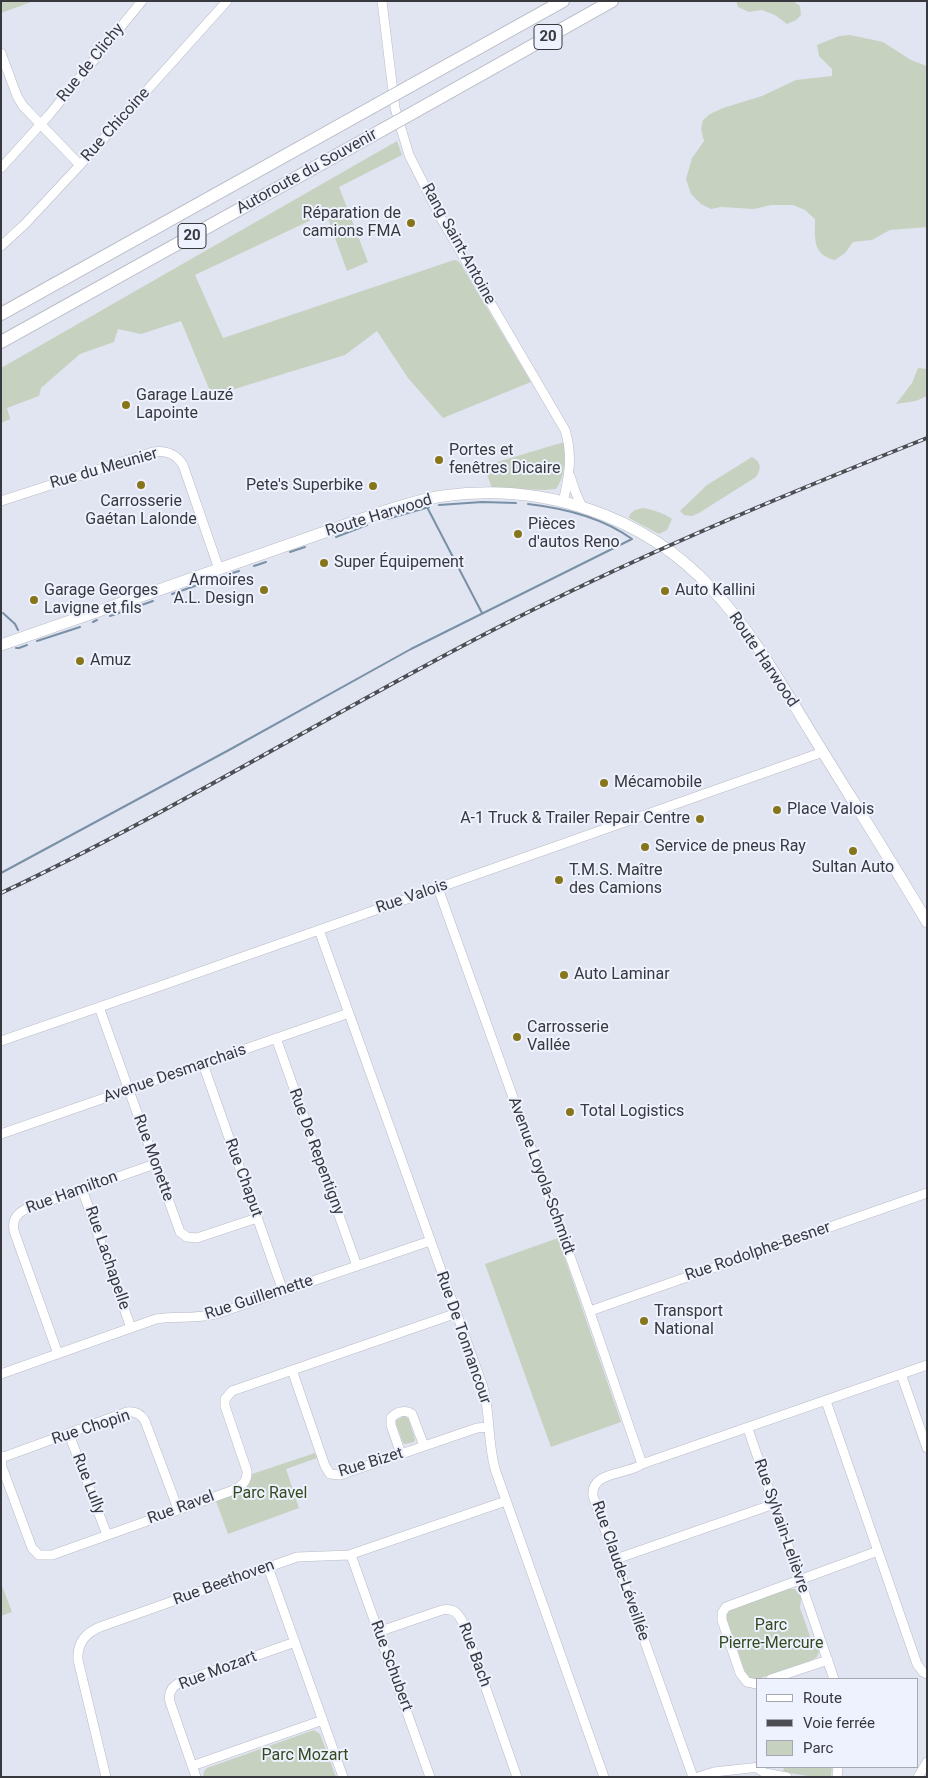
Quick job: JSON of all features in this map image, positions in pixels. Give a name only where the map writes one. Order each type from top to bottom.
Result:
[{"type":"highway","name":"Autoroute du Souvenir","points":[[1,314],[562,1]]},
{"type":"highway","name":"Autoroute du Souvenir","points":[[1,342],[612,1]]},
{"type":"main road","name":"Route Harwood","points":[[1,645],[379,513],[434,498],[496,493],[524,495],[582,507],[614,519],[654,540],[684,563],[711,588],[750,638],[823,752],[927,922]]},
{"type":"street","name":"Rue de Clichy","points":[[1,168],[142,1]]},
{"type":"street","name":"Rue Chicoine","points":[[1,246],[80,165],[227,1]]},
{"type":"street","name":"Rang Saint-Antoine","points":[[382,1],[395,108],[409,155],[442,220],[562,423],[570,450],[570,473],[563,502]]},
{"type":"street","points":[[1,53],[19,101],[39,125],[80,165]]},
{"type":"street","name":"Rue du Meunier","points":[[1,500],[153,452],[168,452],[175,456],[183,465],[219,569]]},
{"type":"street","name":"Rang Saint-Antoine","points":[[570,473],[582,507]]},
{"type":"street","name":"Rue Valois","points":[[1,1041],[823,752]]},
{"type":"street","name":"Avenue Loyola-Schmidt","points":[[438,888],[590,1311],[642,1464]]},
{"type":"street","name":"Rue De Tonnancour","points":[[319,930],[484,1392],[493,1462],[604,1777]]},
{"type":"street","name":"Rue Monette","points":[[99,1007],[179,1229],[187,1237],[200,1238],[257,1218]]},
{"type":"street","name":"Avenue Desmarchais","points":[[1,1134],[349,1013]]},
{"type":"street","name":"Rue De Repentigny","points":[[276,1038],[357,1266]]},
{"type":"street","name":"Rue Chaput","points":[[202,1064],[283,1292]]},
{"type":"street","name":"Rue Hamilton","points":[[58,1354],[15,1235],[13,1222],[17,1214],[26,1209],[155,1164]]},
{"type":"street","name":"Rue Lachapelle","points":[[82,1189],[131,1328]]},
{"type":"street","name":"Rue Rodolphe-Besner","points":[[590,1311],[927,1193]]},
{"type":"street","name":"Rue Guillemette","points":[[1,1374],[164,1318],[208,1316],[430,1241]]},
{"type":"street","name":"Rue Ravel","points":[[1,1457],[2,1467],[30,1546],[35,1553],[48,1556],[242,1485],[247,1473],[226,1412],[226,1399],[229,1393],[457,1313]]},
{"type":"street","name":"Rue Claude-Léveillée","points":[[693,1777],[592,1491],[598,1481],[622,1471],[636,1469],[642,1464],[748,1429],[927,1365]]},
{"type":"street","name":"Rue Bizet","points":[[292,1370],[323,1461],[330,1474],[344,1474],[478,1428],[489,1427]]},
{"type":"street","points":[[901,1374],[927,1448]]},
{"type":"street","points":[[826,1401],[917,1664],[927,1674]]},
{"type":"street","points":[[401,1454],[391,1425],[391,1418],[396,1414],[406,1411],[412,1414],[424,1446]]},
{"type":"street","name":"Rue Chopin","points":[[1,1457],[127,1412],[140,1414],[145,1421],[178,1509]]},
{"type":"street","name":"Rue Sylvain-Lelièvre","points":[[748,1429],[834,1678]]},
{"type":"street","name":"Rue Lully","points":[[69,1434],[107,1535]]},
{"type":"street","name":"Rue Beethoven","points":[[106,1777],[78,1660],[78,1649],[82,1639],[90,1632],[302,1555],[352,1555],[506,1501]]},
{"type":"street","points":[[616,1559],[774,1504]]},
{"type":"street","points":[[756,1684],[747,1682],[742,1677],[723,1624],[722,1613],[726,1607],[732,1603],[878,1551]]},
{"type":"street","name":"Rue Schubert","points":[[352,1555],[430,1777]]},
{"type":"street","points":[[268,1567],[343,1777]]},
{"type":"street","name":"Rue Bach","points":[[378,1632],[442,1610],[450,1610],[457,1613],[463,1623],[517,1777]]},
{"type":"street","name":"Rue Mozart","points":[[196,1777],[169,1699],[173,1687],[179,1683],[295,1642]]},
{"type":"street","points":[[775,1678],[828,1660]]},
{"type":"street","points":[[192,1766],[323,1720]]},
{"type":"street","points":[[918,1777],[927,1762]]},
{"type":"street","points":[[698,1777],[714,1772],[756,1767]]},
{"type":"street","points":[[759,1768],[765,1773],[787,1777]]},
{"type":"green space","points":[[1,1],[34,1],[1,13]]},
{"type":"green space","points":[[736,1],[793,1],[800,6],[801,15],[796,20],[787,24],[775,15],[762,10],[749,12],[738,7]]},
{"type":"green space","points":[[850,35],[883,42],[911,60],[927,66],[927,227],[890,230],[872,240],[853,242],[845,253],[835,260],[822,254],[816,245],[815,219],[805,210],[793,205],[771,205],[754,209],[721,207],[711,209],[701,204],[691,194],[686,179],[692,158],[704,141],[701,129],[703,120],[710,114],[723,108],[762,96],[796,80],[832,76],[832,69],[819,56],[817,45],[839,36]]},
{"type":"green space","points":[[397,141],[402,155],[339,187],[368,262],[347,271],[326,213],[195,275],[223,338],[454,260],[458,261],[462,266],[531,382],[443,418],[408,378],[377,331],[345,355],[212,396],[181,321],[141,334],[118,329],[114,342],[80,354],[41,388],[39,396],[7,408],[10,419],[1,423],[1,368]]},
{"type":"green space","points":[[918,368],[927,369],[927,396],[916,401],[896,404],[912,383]]},
{"type":"green space","points":[[564,442],[565,460],[562,478],[556,489],[492,488],[484,466]]},
{"type":"green space","points":[[752,457],[760,466],[756,477],[699,513],[692,516],[684,515],[680,511],[707,485]]},
{"type":"green space","points":[[643,508],[666,515],[672,519],[667,530],[659,534],[629,518],[630,514],[635,510]]},
{"type":"green space","points":[[558,1238],[621,1422],[551,1447],[485,1264]]},
{"type":"green space","points":[[404,1416],[408,1418],[415,1439],[414,1442],[405,1444],[395,1421]]},
{"type":"green space","name":"Parc Ravel","points":[[315,1453],[317,1458],[286,1469],[299,1508],[228,1534],[216,1501],[244,1490],[248,1486],[252,1474]]},
{"type":"green space","points":[[1,1583],[12,1612],[1,1616]]},
{"type":"green space","name":"Parc Pierre-Mercure","points":[[788,1589],[795,1589],[801,1598],[800,1608],[810,1636],[818,1647],[817,1657],[761,1678],[751,1679],[746,1675],[727,1620],[727,1614],[731,1609]]},
{"type":"green space","name":"Parc Mozart","points":[[314,1730],[320,1734],[336,1777],[203,1777],[204,1771],[207,1768]]},
{"type":"green space","points":[[784,1768],[832,1768],[831,1777],[814,1777],[783,1772]]},
{"type":"waterway","points":[[439,505],[482,502],[516,503]]},
{"type":"waterway","points":[[1,873],[411,649],[632,539],[608,525],[582,515],[528,504]]},
{"type":"waterway","points":[[427,507],[482,613]]},
{"type":"waterway","points":[[387,519],[429,507]]},
{"type":"waterway","points":[[336,537],[367,525]]},
{"type":"waterway","points":[[290,552],[305,547]]},
{"type":"waterway","points":[[254,566],[266,562]]},
{"type":"waterway","points":[[229,574],[239,571]]},
{"type":"waterway","points":[[172,594],[212,580]]},
{"type":"waterway","points":[[110,616],[153,601]]},
{"type":"waterway","points":[[3,613],[15,624],[18,630]]},
{"type":"waterway","points":[[93,622],[97,620]]},
{"type":"waterway","points":[[37,641],[80,627]]},
{"type":"waterway","points":[[16,648],[27,645]]},
{"type":"railway","points":[[1,893],[125,831],[429,663],[544,604],[706,529],[927,438]]},
{"type":"place","name":"Réparation de camions FMA","points":[[411,223]]},
{"type":"place","name":"Garage Lauzé Lapointe","points":[[126,405]]},
{"type":"place","name":"Portes et fenêtres Dicaire","points":[[439,460]]},
{"type":"place","name":"Carrosserie Gaétan Lalonde","points":[[141,485]]},
{"type":"place","name":"Pete's Superbike","points":[[373,486]]},
{"type":"place","name":"Pièces d'autos Reno","points":[[518,534]]},
{"type":"place","name":"Super Équipement","points":[[324,563]]},
{"type":"place","name":"Armoires A.L. Design","points":[[264,590]]},
{"type":"place","name":"Auto Kallini","points":[[665,591]]},
{"type":"place","name":"Garage Georges Lavigne et fils","points":[[34,600]]},
{"type":"place","name":"Amuz","points":[[80,661]]},
{"type":"place","name":"Mécamobile","points":[[604,783]]},
{"type":"place","name":"Place Valois","points":[[777,810]]},
{"type":"place","name":"A-1 Truck & Trailer Repair Centre","points":[[700,819]]},
{"type":"place","name":"Service de pneus Ray","points":[[645,847]]},
{"type":"place","name":"Sultan Auto","points":[[853,851]]},
{"type":"place","name":"T.M.S. Maître des Camions","points":[[559,880]]},
{"type":"place","name":"Auto Laminar","points":[[564,975]]},
{"type":"place","name":"Carrosserie Vallée","points":[[517,1037]]},
{"type":"place","name":"Total Logistics","points":[[570,1112]]},
{"type":"place","name":"Transport National","points":[[644,1321]]}]
